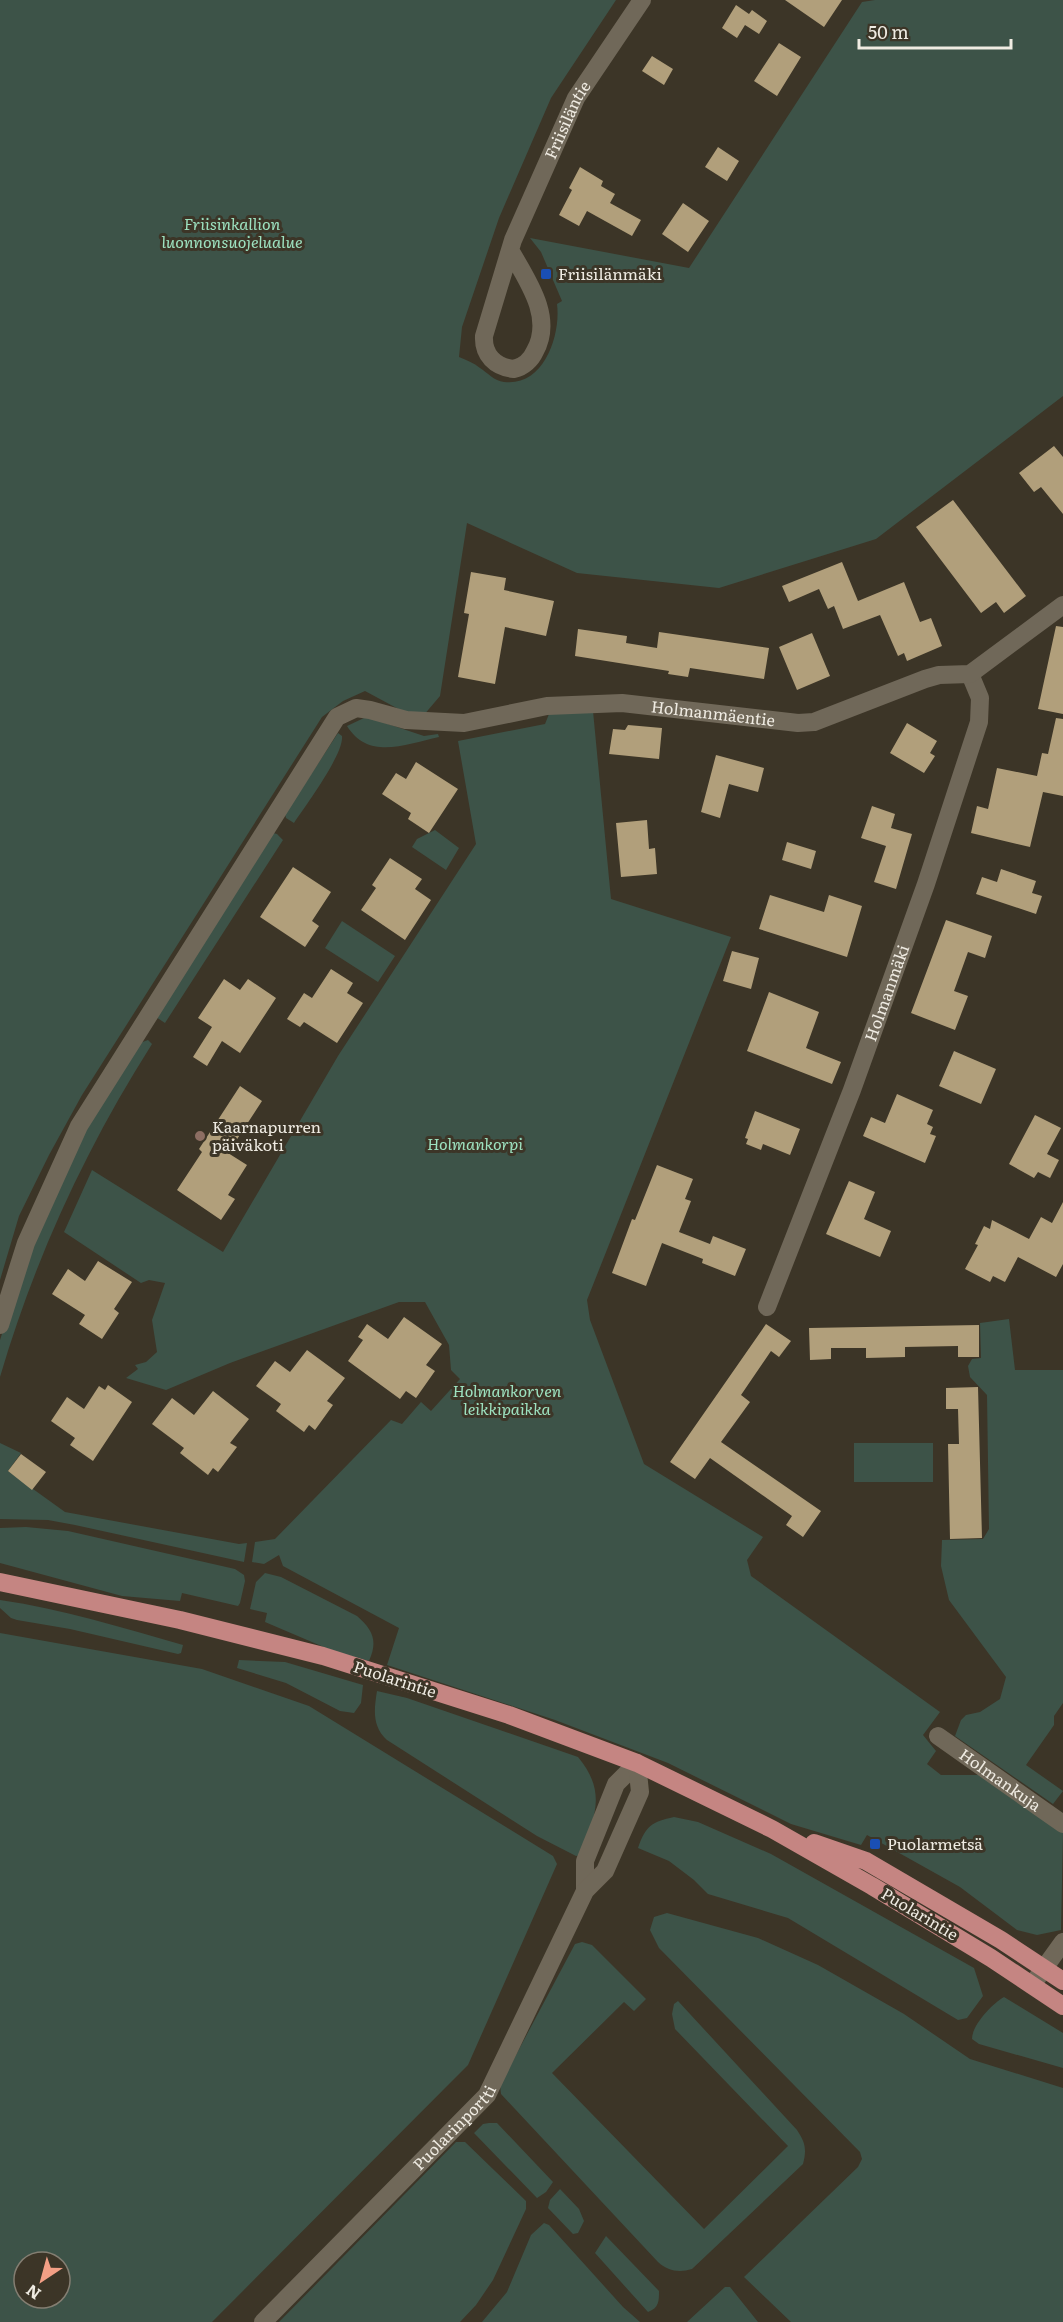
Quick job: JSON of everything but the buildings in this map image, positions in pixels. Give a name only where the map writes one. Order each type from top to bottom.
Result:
[{"type":"main road","name":"Puolarintie","points":[[0,1582],[180,1620],[323,1656],[509,1715],[638,1763],[772,1829],[872,1886],[1063,2006]]},
{"type":"main road","name":"Puolarintie","points":[[772,1829],[866,1861],[1001,1940],[1063,1981]]},
{"type":"street","name":"Friisiläntie","points":[[510,250],[528,283],[544,326],[533,355],[519,368],[514,369],[496,364],[486,352],[484,344],[484,336],[510,250],[576,98],[642,0]]},
{"type":"street","points":[[970,674],[1063,604]]},
{"type":"street","name":"Holmanmäentie","points":[[0,1325],[26,1243],[79,1126],[337,717],[356,708],[406,720],[464,723],[547,706],[622,703],[798,723],[814,722],[939,675],[970,674]]},
{"type":"street","name":"Holmanmäki","points":[[767,1308],[852,1090],[926,884],[979,722],[980,698],[970,674]]},
{"type":"street","name":"Holmankuja","points":[[938,1737],[1063,1824]]},
{"type":"street","name":"Puolarinportti","points":[[585,1891],[585,1861],[616,1784],[638,1763]]},
{"type":"street","name":"Puolarinportti","points":[[263,2322],[487,2095],[585,1891],[605,1871],[640,1792],[638,1763]]},
{"type":"street","points":[[1032,1985],[1063,1942]]},
{"type":"green space","name":"Friisinkallion luonnonsuojelualue","points":[[0,0],[616,0],[551,98],[499,218],[462,327],[459,357],[504,382],[518,381],[530,376],[539,368],[553,344],[558,316],[557,304],[562,301],[541,252],[530,238],[689,268],[862,2],[875,0],[1063,0],[1063,396],[876,539],[719,588],[577,573],[467,523],[440,696],[423,716],[404,712],[365,691],[343,701],[322,717],[82,1095],[19,1216],[0,1280]]},
{"type":"green space","name":"Holmankorpi","points":[[593,711],[611,899],[731,937],[587,1300],[590,1320],[644,1464],[763,1537],[747,1560],[751,1576],[940,1712],[923,1735],[936,1751],[927,1764],[941,1775],[980,1775],[1063,1832],[1061,1930],[1037,1935],[1017,1930],[960,1887],[867,1835],[861,1845],[791,1824],[668,1763],[555,1720],[387,1665],[399,1628],[283,1566],[279,1555],[264,1564],[252,1562],[255,1542],[275,1539],[391,1420],[402,1424],[421,1402],[431,1411],[460,1379],[451,1370],[449,1345],[425,1302],[399,1302],[230,1363],[166,1390],[126,1378],[138,1369],[135,1365],[146,1362],[157,1352],[152,1320],[165,1283],[149,1280],[141,1283],[64,1232],[92,1170],[223,1252],[338,1056],[476,844],[458,741],[545,724],[549,714]]},
{"type":"green space","points":[[364,718],[424,736],[438,734],[439,737],[401,746],[377,747],[356,737],[347,726]]},
{"type":"green space","points":[[338,733],[342,736],[337,755],[294,823],[286,818],[285,814]]},
{"type":"green space","points":[[435,830],[459,848],[446,870],[412,847],[417,839]]},
{"type":"green space","points":[[273,833],[283,840],[165,1023],[156,1017]]},
{"type":"green space","points":[[342,921],[395,956],[378,982],[325,948]]},
{"type":"green space","points":[[148,1040],[152,1044],[105,1123],[64,1205],[29,1289],[0,1377],[0,1340],[29,1252],[84,1130],[137,1044]]},
{"type":"green space","points":[[1009,1319],[1015,1370],[1063,1370],[1063,1703],[1054,1716],[1054,1725],[1026,1765],[1063,1791],[1053,1804],[955,1736],[961,1720],[966,1715],[980,1712],[1000,1699],[1006,1677],[949,1600],[941,1566],[942,1540],[983,1539],[989,1529],[987,1395],[970,1377],[968,1366],[972,1359],[981,1358],[980,1323]]},
{"type":"green space","points":[[0,1443],[21,1453],[8,1471],[65,1512],[239,1544],[247,1543],[244,1562],[48,1520],[0,1519]]},
{"type":"green space","points":[[854,1443],[933,1443],[933,1482],[854,1482]]},
{"type":"green space","points":[[26,1527],[68,1531],[235,1569],[244,1575],[245,1581],[240,1603],[238,1606],[182,1593],[180,1601],[122,1596],[0,1563],[0,1528]]},
{"type":"green space","points":[[265,1573],[281,1577],[357,1616],[367,1626],[372,1636],[373,1648],[369,1661],[333,1651],[265,1622],[267,1613],[250,1609],[256,1582]]},
{"type":"green space","points":[[0,1600],[70,1614],[183,1645],[181,1653],[17,1620],[11,1618],[0,1608]]},
{"type":"green space","points":[[0,1633],[202,1669],[309,1706],[553,1856],[557,1864],[468,2065],[212,2322],[0,2322]]},
{"type":"green space","points":[[239,1660],[285,1662],[363,1685],[361,1703],[354,1713],[340,1711],[286,1683],[237,1668]]},
{"type":"green space","points":[[377,1691],[407,1698],[578,1757],[593,1782],[596,1804],[591,1828],[581,1855],[576,1856],[537,1836],[387,1740],[376,1723]]},
{"type":"green space","points":[[674,1817],[698,1822],[771,1854],[974,1968],[983,1996],[967,2018],[958,2020],[788,1918],[708,1894],[669,1861],[638,1848],[647,1829],[655,1823]]},
{"type":"green space","points":[[667,1913],[758,1938],[818,1965],[904,2014],[970,2059],[1063,2088],[1063,2322],[791,2322],[744,2277],[858,2167],[862,2159],[860,2152],[659,1948],[650,1930],[654,1917]]},
{"type":"green space","points":[[582,1942],[592,1945],[646,1999],[634,2011],[624,2002],[552,2073],[704,2229],[788,2146],[675,2029],[672,2014],[674,2004],[678,2001],[797,2130],[803,2142],[805,2154],[803,2164],[692,2269],[674,2270],[658,2262],[501,2094],[500,2085],[575,1944]]},
{"type":"green space","points":[[1004,1997],[1063,2033],[1063,2068],[979,2044],[972,2039],[975,2028],[984,2015]]},
{"type":"green space","points":[[497,2123],[553,2182],[546,2192],[537,2198],[474,2133],[483,2124]]},
{"type":"green space","points":[[456,2142],[465,2142],[526,2201],[526,2209],[493,2280],[476,2305],[460,2322],[279,2322]]},
{"type":"green space","points":[[560,2189],[579,2209],[584,2221],[578,2233],[573,2234],[548,2208],[550,2200]]},
{"type":"green space","points":[[544,2223],[549,2225],[623,2307],[640,2322],[482,2322],[507,2292],[531,2235]]},
{"type":"green space","points":[[606,2236],[659,2291],[658,2304],[652,2310],[648,2312],[595,2253]]},
{"type":"green space","points":[[725,2287],[730,2287],[758,2322],[687,2322]]},
{"type":"place","name":"Friisilänmäki","points":[[546,274]]},
{"type":"place","name":"Kaarnapurren päiväkoti","points":[[200,1136]]},
{"type":"place","name":"Puolarmetsä","points":[[875,1844]]},
{"type":"park label","name":"Holmankorven leikkipaikka","points":[[507,1400]]}]
